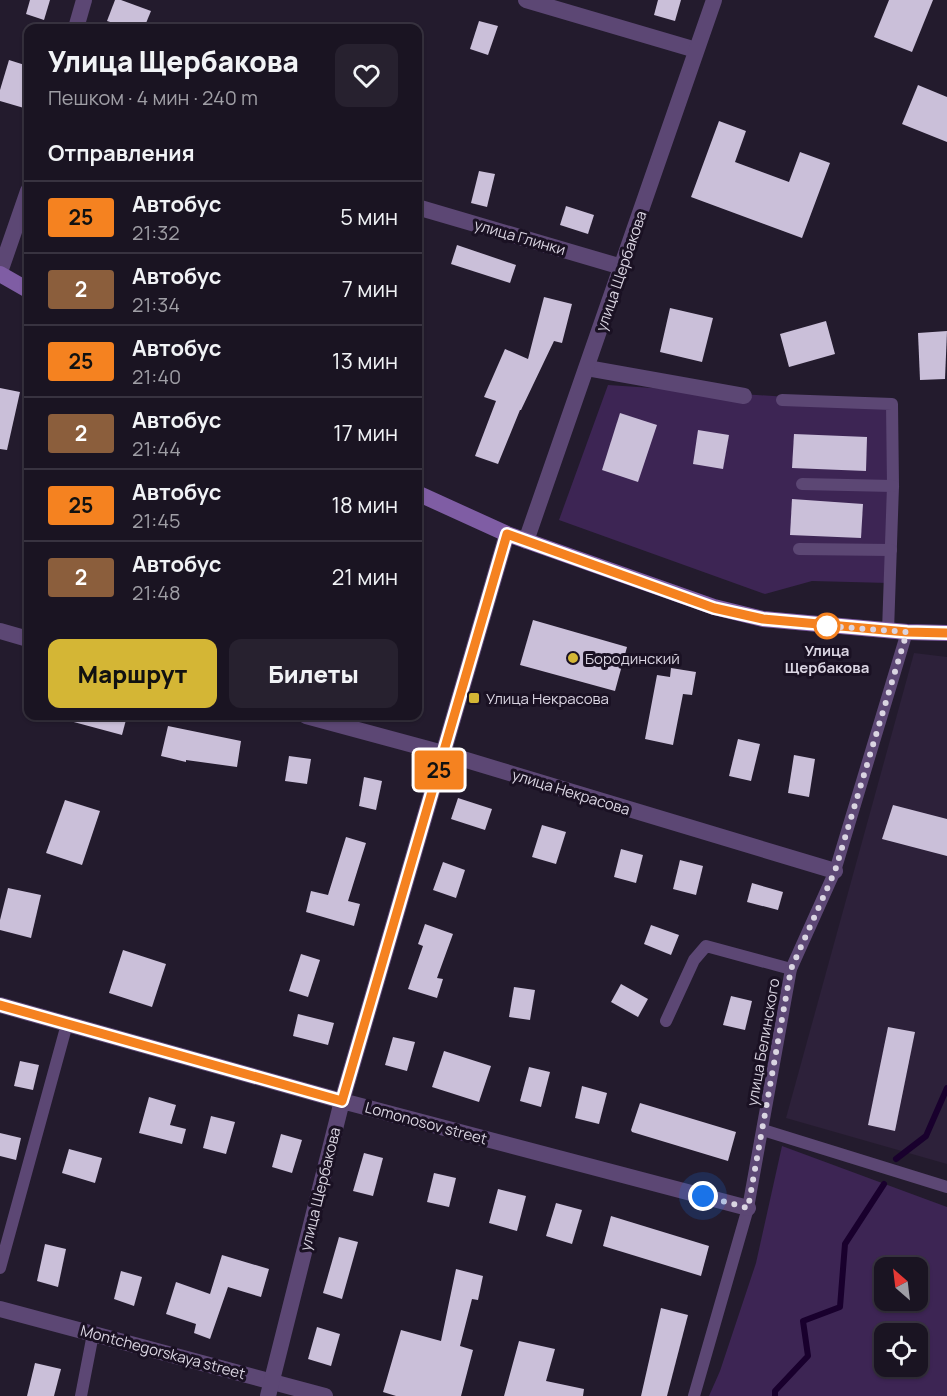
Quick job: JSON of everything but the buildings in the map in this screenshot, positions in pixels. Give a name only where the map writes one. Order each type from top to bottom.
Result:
[{"type":"main road","points":[[0,273],[24,288]]},
{"type":"main road","points":[[422,495],[507,534],[714,608],[763,619],[888,631],[947,633]]},
{"type":"street","points":[[77,24],[84,0]]},
{"type":"street","points":[[526,0],[696,50]]},
{"type":"street","name":"улица Щербакова","points":[[526,541],[714,0]]},
{"type":"street","points":[[0,273],[24,202]]},
{"type":"street","name":"улица Глинки","points":[[422,208],[622,267]]},
{"type":"street","points":[[587,368],[744,396]]},
{"type":"street","name":"улица Щербакова","points":[[270,1389],[342,1101],[507,534]]},
{"type":"street","points":[[0,631],[24,638]]},
{"type":"street","name":"улица Некрасова","points":[[321,720],[443,753],[835,871]]},
{"type":"street","name":"Lomonosov street","points":[[0,1005],[342,1101],[748,1208]]},
{"type":"street","name":"Montchegorskaya street","points":[[0,1309],[93,1334],[270,1389],[325,1396]]},
{"type":"lane","points":[[783,400],[892,404],[893,486],[888,631]]},
{"type":"lane","points":[[802,484],[893,486]]},
{"type":"lane","points":[[799,549],[891,550]]},
{"type":"lane","name":"улица Белинского","points":[[694,1396],[748,1208],[791,969],[835,871],[907,632]]},
{"type":"lane","points":[[666,1021],[694,960],[706,945],[791,969]]},
{"type":"lane","points":[[0,1268],[67,1024]]},
{"type":"lane","points":[[763,1130],[947,1187]]},
{"type":"lane","points":[[81,1396],[93,1334]]},
{"type":"shaded area","points":[[608,385],[892,404],[889,583],[812,581],[765,594],[559,520]]},
{"type":"shaded area","points":[[914,653],[947,657],[947,1164],[786,1118]]},
{"type":"shaded area","points":[[782,1146],[947,1207],[947,1396],[709,1396],[720,1371],[756,1263]]},
{"type":"waterway","points":[[896,1159],[926,1136],[947,1088]]},
{"type":"waterway","points":[[775,1396],[775,1391],[808,1356],[803,1321],[840,1307],[845,1244],[884,1184]]},
{"type":"bus line","name":"25","points":[[0,1005],[342,1101],[507,534],[714,608],[763,619],[828,626],[947,633]]},
{"type":"place","name":"Улица Щербакова","points":[[827,626]]},
{"type":"place","name":"Бородинский","points":[[573,658]]},
{"type":"place","name":"Улица Некрасова","points":[[474,698]]},
{"type":"route","points":[[703,1196],[748,1208],[791,969],[835,871],[907,632],[827,626]]}]
